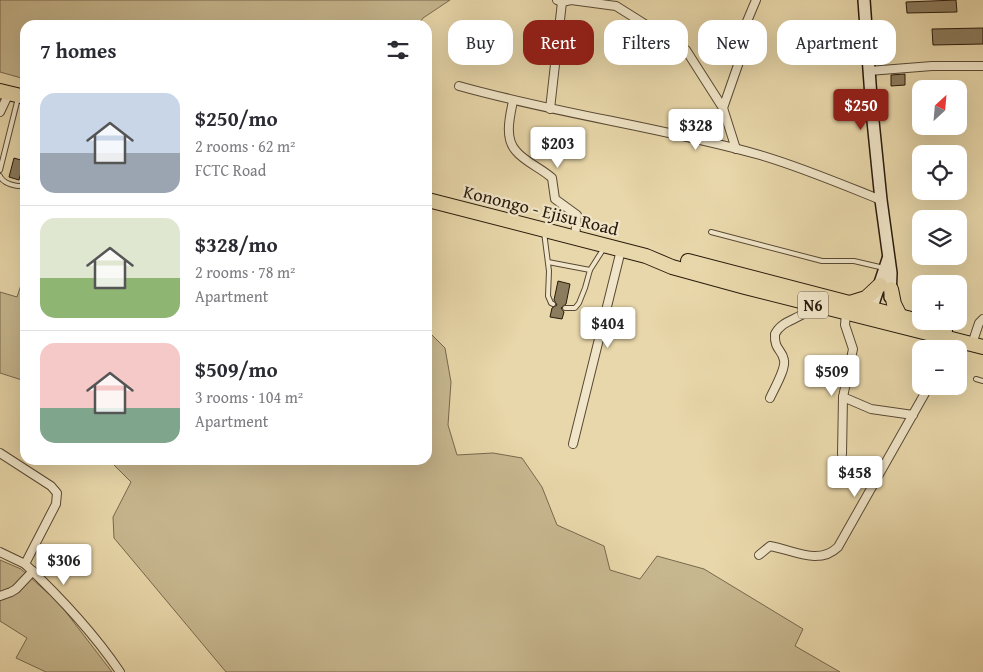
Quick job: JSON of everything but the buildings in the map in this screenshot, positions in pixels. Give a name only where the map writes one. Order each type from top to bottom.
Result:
[{"type":"highway","name":"Konongo - Ejisu Road","points":[[432,201],[646,256],[672,267],[813,305],[848,308]]},
{"type":"highway","name":"Konongo - Ejisu Road","points":[[646,256],[673,257],[869,314],[891,317],[980,342]]},
{"type":"highway","points":[[848,308],[885,287],[894,304],[891,317]]},
{"type":"highway","name":"Konongo - Ejisu Road","points":[[891,317],[942,340]]},
{"type":"highway","name":"Konongo - Ejisu Road","points":[[967,343],[980,342]]},
{"type":"street","points":[[550,109],[559,1],[571,0],[616,6],[686,50],[723,108],[736,149]]},
{"type":"street","points":[[723,108],[739,62],[740,38],[756,0]]},
{"type":"street","points":[[864,0],[886,263],[891,273],[869,314]]},
{"type":"street","points":[[869,71],[939,66],[983,66]]},
{"type":"street","points":[[460,86],[512,101],[736,149],[799,167],[881,200]]},
{"type":"street","points":[[0,112],[13,94]]},
{"type":"street","points":[[512,101],[509,127],[511,143],[516,151],[552,178],[556,199],[577,215],[575,238]]},
{"type":"street","points":[[573,444],[621,250]]},
{"type":"street","points":[[770,398],[784,363],[783,357],[776,347],[775,334],[782,324],[801,317],[813,305]]},
{"type":"street","points":[[842,454],[843,397],[853,349],[845,325],[848,308]]},
{"type":"street","points":[[980,342],[979,324],[983,319]]},
{"type":"street","points":[[759,555],[770,546],[806,555],[821,556],[830,554],[838,547],[924,395]]},
{"type":"street","points":[[843,397],[871,409],[913,416]]},
{"type":"street","points":[[0,453],[51,486],[57,493],[56,504],[25,564]]},
{"type":"street","points":[[0,552],[25,564],[96,638],[120,672]]},
{"type":"street","points":[[0,596],[16,589],[32,571]]},
{"type":"lane","points":[[0,170],[13,94]]},
{"type":"lane","points":[[0,176],[1,180],[5,182],[20,185]]},
{"type":"lane","points":[[544,230],[548,262],[548,296],[550,303],[553,304]]},
{"type":"lane","points":[[711,232],[822,261],[886,263]]},
{"type":"lane","points":[[565,308],[575,308],[579,303],[590,270],[606,246]]},
{"type":"lane","points":[[548,262],[590,270]]},
{"type":"lane","points":[[976,379],[983,381]]},
{"type":"shaded area","points":[[0,0],[450,0],[422,20],[20,20],[20,78],[0,72]]},
{"type":"shaded area","points":[[20,288],[20,379],[0,373],[0,292],[17,297]]},
{"type":"shaded area","points":[[432,335],[445,348],[451,382],[448,425],[457,455],[493,453],[522,458],[542,487],[557,525],[604,546],[610,570],[640,579],[657,556],[704,569],[803,629],[795,646],[840,672],[226,672],[114,538],[113,517],[131,482],[114,465],[432,465]]},
{"type":"shaded area","points":[[0,560],[21,569],[59,603],[112,672],[46,672],[16,658],[27,638],[0,621]]}]
